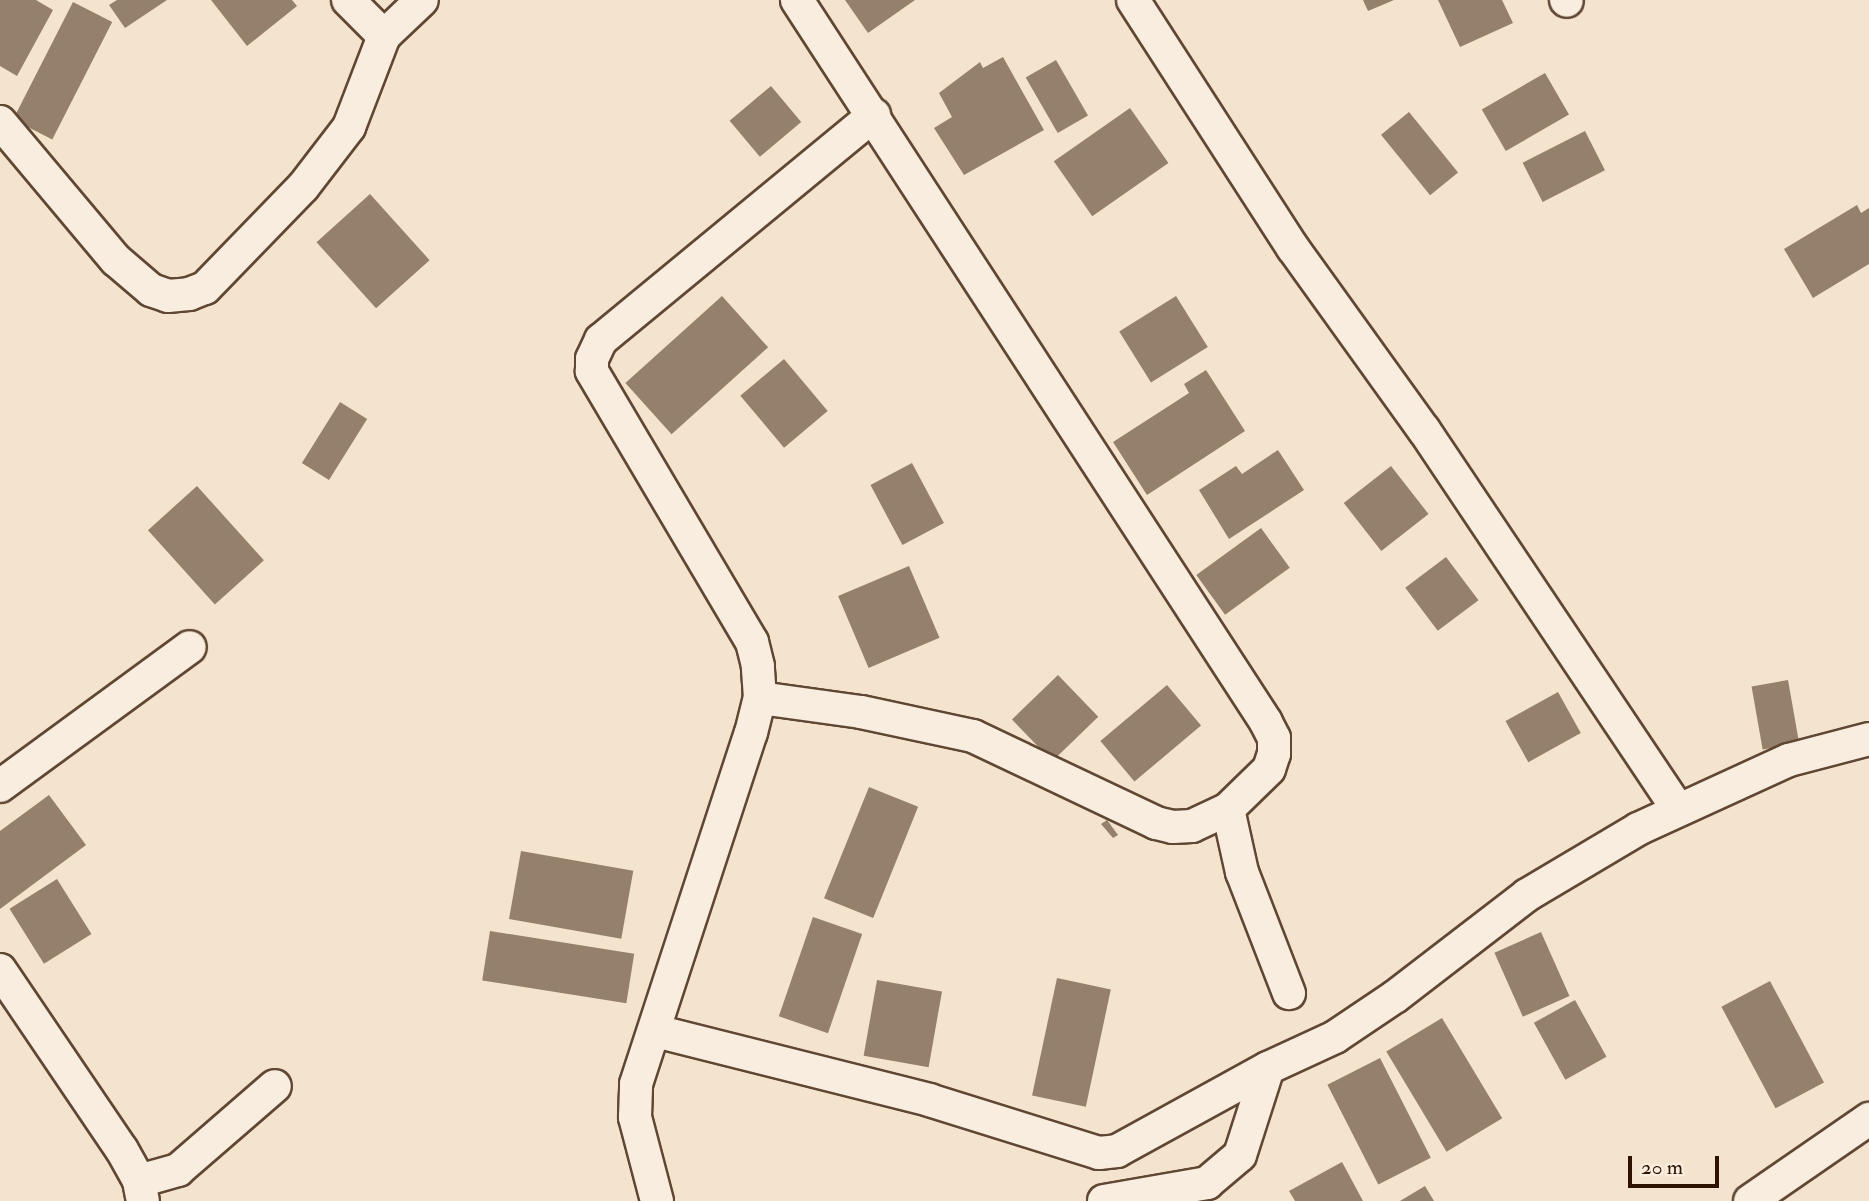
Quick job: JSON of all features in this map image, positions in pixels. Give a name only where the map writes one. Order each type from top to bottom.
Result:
[{"type":"street","points":[[348,0],[384,36]]},
{"type":"street","points":[[0,122],[116,260],[150,290],[168,296],[189,293],[214,279],[303,187],[342,137],[363,99],[384,36],[422,0]]},
{"type":"street","points":[[760,698],[861,712],[973,736],[1156,823],[1192,826],[1228,809],[1269,769],[1274,754],[1270,730],[797,0]]},
{"type":"street","points":[[1133,0],[1293,248],[1423,430],[1678,808]]},
{"type":"street","points":[[657,1201],[635,1117],[636,1084],[760,698],[752,642],[592,371],[592,359],[601,340],[874,115]]},
{"type":"street","points":[[0,786],[190,646]]},
{"type":"street","points":[[655,1031],[929,1100],[1099,1153],[1116,1151],[1268,1068],[1335,1037],[1396,996],[1527,895],[1678,808],[1789,760],[1869,739]]},
{"type":"street","points":[[1228,809],[1242,872],[1289,993]]},
{"type":"street","points":[[0,970],[141,1191],[178,1170],[275,1086]]},
{"type":"street","points":[[1104,1201],[1207,1183],[1240,1155],[1268,1068]]},
{"type":"street","points":[[1750,1201],[1869,1119]]},
{"type":"building","points":[[0,0],[36,0],[53,10],[17,76],[0,66]]},
{"type":"building","points":[[117,0],[167,0],[125,28],[109,5]]},
{"type":"building","points":[[211,0],[292,0],[297,6],[247,46]]},
{"type":"building","points":[[845,0],[915,0],[868,33]]},
{"type":"building","points":[[1363,0],[1394,0],[1368,11]]},
{"type":"building","points":[[1438,0],[1502,0],[1513,23],[1460,47]]},
{"type":"building","points":[[73,2],[112,22],[52,140],[13,120]]},
{"type":"building","points":[[1003,57],[1044,130],[964,175],[934,128],[952,117],[939,93],[980,62],[983,68]]},
{"type":"building","points":[[1056,60],[1088,115],[1058,133],[1026,78]]},
{"type":"building","points":[[1545,73],[1569,115],[1506,151],[1482,110]]},
{"type":"building","points":[[771,86],[801,122],[760,157],[730,121]]},
{"type":"building","points":[[1130,108],[1168,163],[1092,216],[1054,161]]},
{"type":"building","points":[[1409,112],[1458,173],[1430,195],[1381,135]]},
{"type":"building","points":[[1585,131],[1605,170],[1543,202],[1523,163]]},
{"type":"building","points":[[370,194],[430,260],[376,308],[316,242]]},
{"type":"building","points":[[1857,205],[1861,213],[1869,208],[1869,264],[1813,298],[1784,249]]},
{"type":"building","points":[[722,296],[768,347],[672,434],[625,383]]},
{"type":"building","points":[[1176,296],[1208,347],[1151,382],[1119,332]]},
{"type":"building","points":[[784,359],[828,411],[784,448],[740,396]]},
{"type":"building","points":[[1206,370],[1245,431],[1147,495],[1113,442],[1189,393],[1184,384]]},
{"type":"building","points":[[340,402],[367,419],[329,480],[302,463]]},
{"type":"building","points":[[1278,450],[1304,490],[1229,539],[1199,490],[1236,466],[1242,474]]},
{"type":"building","points":[[912,463],[944,523],[902,545],[871,485]]},
{"type":"building","points":[[1391,466],[1429,514],[1381,551],[1344,503]]},
{"type":"building","points":[[197,486],[264,560],[215,604],[148,530]]},
{"type":"building","points":[[1261,528],[1290,568],[1225,615],[1196,575]]},
{"type":"building","points":[[1446,557],[1478,600],[1438,631],[1405,588]]},
{"type":"building","points":[[909,566],[939,638],[869,668],[838,596]]},
{"type":"building","points":[[1058,675],[1098,717],[1052,761],[1012,719]]},
{"type":"building","points":[[1788,680],[1799,743],[1763,749],[1752,686]]},
{"type":"building","points":[[1167,685],[1201,726],[1134,782],[1100,741]]},
{"type":"building","points":[[1558,692],[1581,733],[1528,762],[1506,721]]},
{"type":"building","points":[[869,787],[918,807],[873,918],[824,898]]},
{"type":"building","points":[[49,795],[86,845],[0,909],[0,831]]},
{"type":"building","points":[[1107,820],[1118,835],[1113,838],[1101,824]]},
{"type":"building","points":[[521,851],[633,871],[621,939],[509,919]]},
{"type":"building","points":[[57,879],[91,934],[44,964],[10,909]]},
{"type":"building","points":[[813,917],[862,934],[828,1033],[779,1016]]},
{"type":"building","points":[[490,931],[634,954],[626,1003],[482,980]]},
{"type":"building","points":[[1541,932],[1569,996],[1523,1017],[1494,953]]},
{"type":"building","points":[[1057,978],[1111,989],[1086,1107],[1032,1095]]},
{"type":"building","points":[[877,980],[942,991],[929,1067],[864,1056]]},
{"type":"building","points":[[1770,981],[1824,1083],[1775,1108],[1721,1007]]},
{"type":"building","points":[[1575,1000],[1607,1057],[1565,1080],[1534,1023]]},
{"type":"building","points":[[1442,1018],[1502,1118],[1447,1152],[1386,1051]]},
{"type":"building","points":[[1380,1058],[1431,1158],[1378,1185],[1327,1085]]},
{"type":"building","points":[[1342,1162],[1363,1201],[1295,1201],[1289,1191]]},
{"type":"building","points":[[1425,1186],[1434,1201],[1400,1201]]}]
